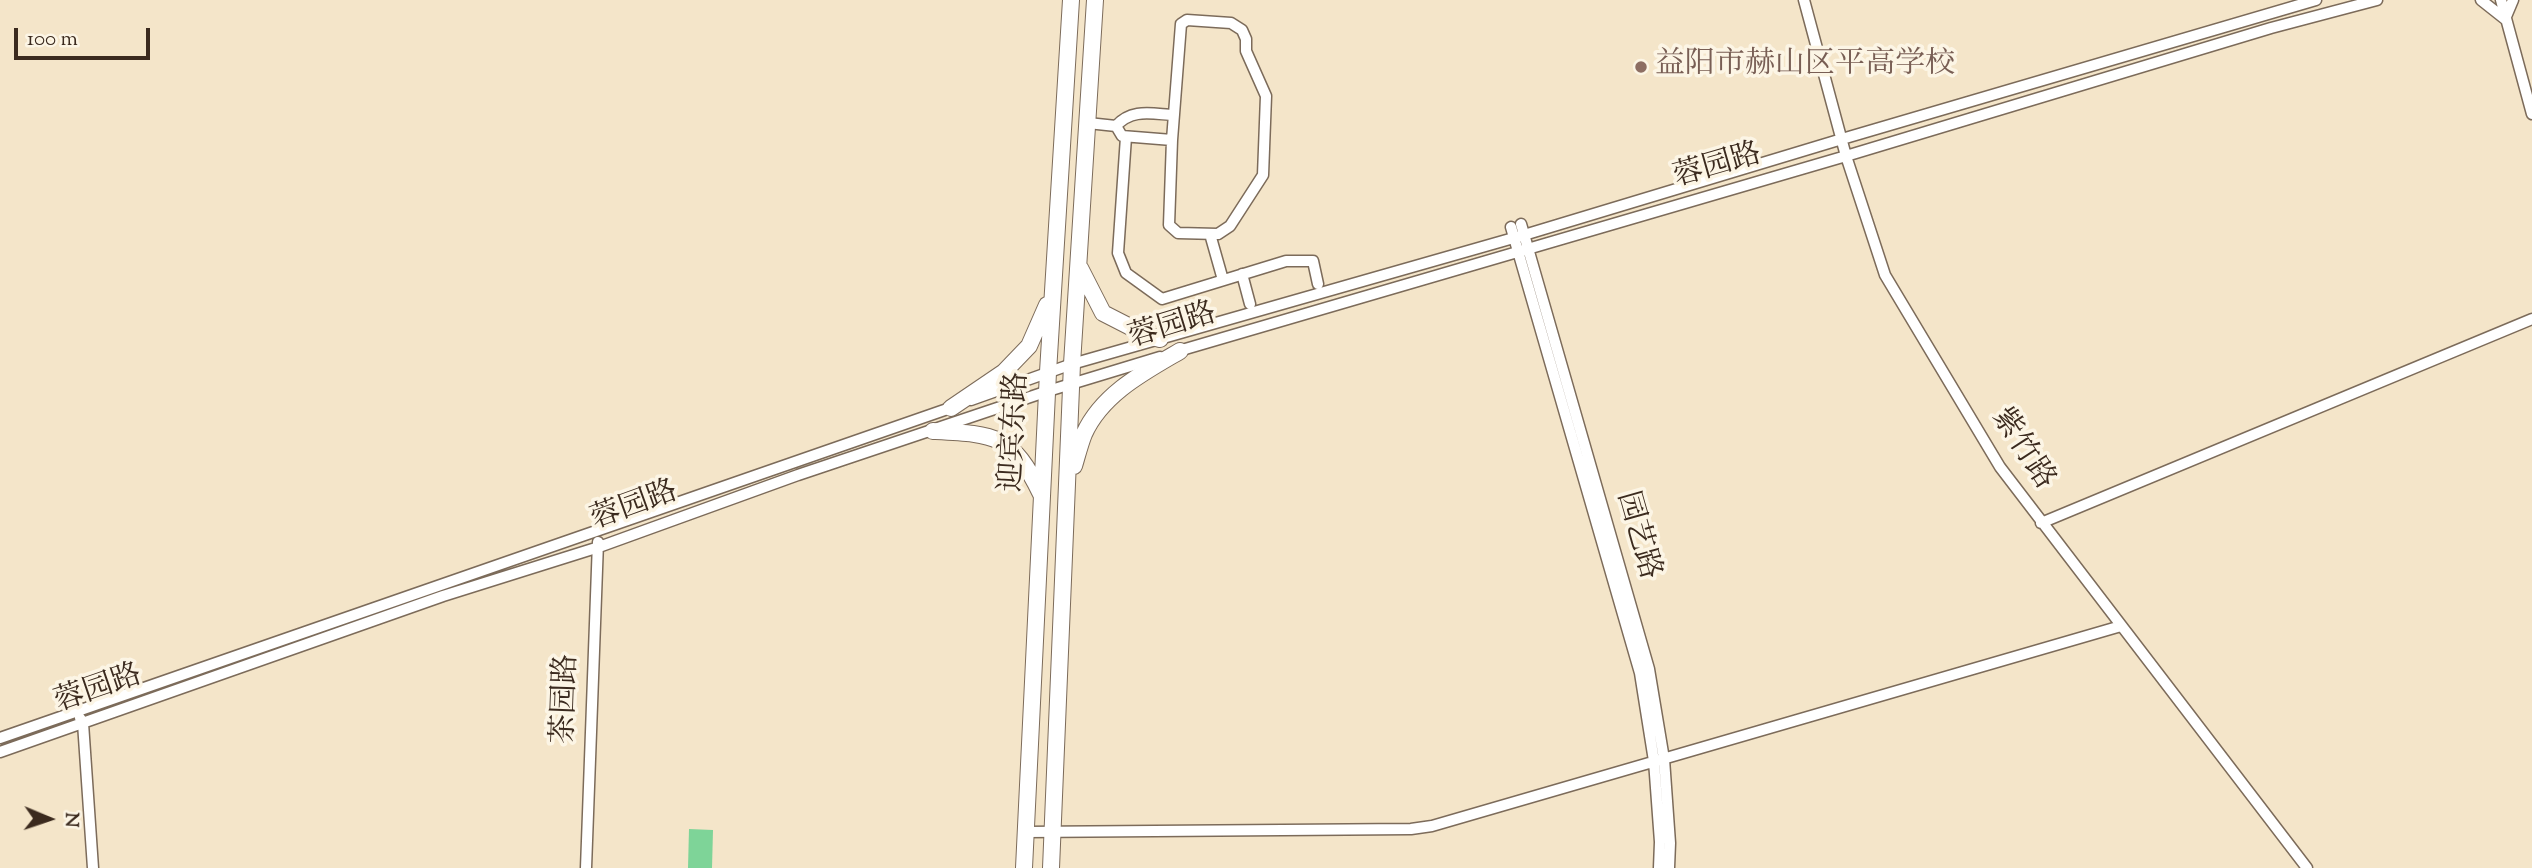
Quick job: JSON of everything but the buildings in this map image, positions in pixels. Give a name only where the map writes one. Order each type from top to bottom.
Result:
[{"type":"highway","name":"迎宾东路","points":[[1024,868],[1048,372],[1071,0]]},
{"type":"highway","name":"迎宾东路","points":[[1051,868],[1072,364],[1095,0]]},
{"type":"highway","points":[[1056,243],[1080,244]]},
{"type":"highway","points":[[1079,266],[1103,313],[1146,335],[1160,339]]},
{"type":"highway","points":[[951,408],[1004,372],[1030,346],[1053,293]]},
{"type":"highway","points":[[933,431],[977,433],[1008,444],[1028,467],[1042,497],[1068,493],[1085,433],[1105,404],[1137,376],[1180,351]]},
{"type":"street","name":"紫竹路","points":[[1804,0],[1846,156],[1885,275],[2000,467],[2307,868]]},
{"type":"street","name":"蓉园路","points":[[0,738],[595,533],[1072,364],[1517,231],[2316,0]]},
{"type":"street","name":"蓉园路","points":[[0,752],[443,596],[599,547],[798,475],[1048,391],[2258,32],[2377,0]]},
{"type":"street","points":[[2481,0],[2505,19]]},
{"type":"street","points":[[2501,0],[2532,114]]},
{"type":"street","points":[[2505,19],[2513,0]]},
{"type":"street","points":[[1187,20],[1231,23],[1242,30],[1246,39],[1246,51],[1266,96],[1263,175],[1230,226],[1217,234],[1178,233],[1169,225],[1172,140],[1181,24],[1187,20]]},
{"type":"street","points":[[1116,126],[1123,118],[1134,113],[1174,116]]},
{"type":"street","points":[[1088,123],[1116,126]]},
{"type":"street","points":[[1116,126],[1122,136],[1172,140]]},
{"type":"street","points":[[1126,137],[1118,253],[1126,273],[1162,299],[1286,261],[1313,261],[1318,284]]},
{"type":"street","name":"园艺路","points":[[1517,231],[1640,673],[1659,760],[1670,843],[1669,868]]},
{"type":"street","points":[[1210,234],[1223,280]]},
{"type":"street","points":[[1242,274],[1250,304]]},
{"type":"street","points":[[2041,523],[2532,319]]},
{"type":"street","name":"茶园路","points":[[586,868],[599,547],[595,533]]},
{"type":"street","points":[[1026,832],[1421,828],[2121,626]]},
{"type":"street","points":[[77,712],[83,723],[93,868]]},
{"type":"street","name":"园艺路","points":[[1659,760],[1659,868]]},
{"type":"green space","points":[[689,829],[713,830],[712,868],[688,868]]},
{"type":"place","name":"益阳市赫山区平高学校","points":[[1641,67]]}]
